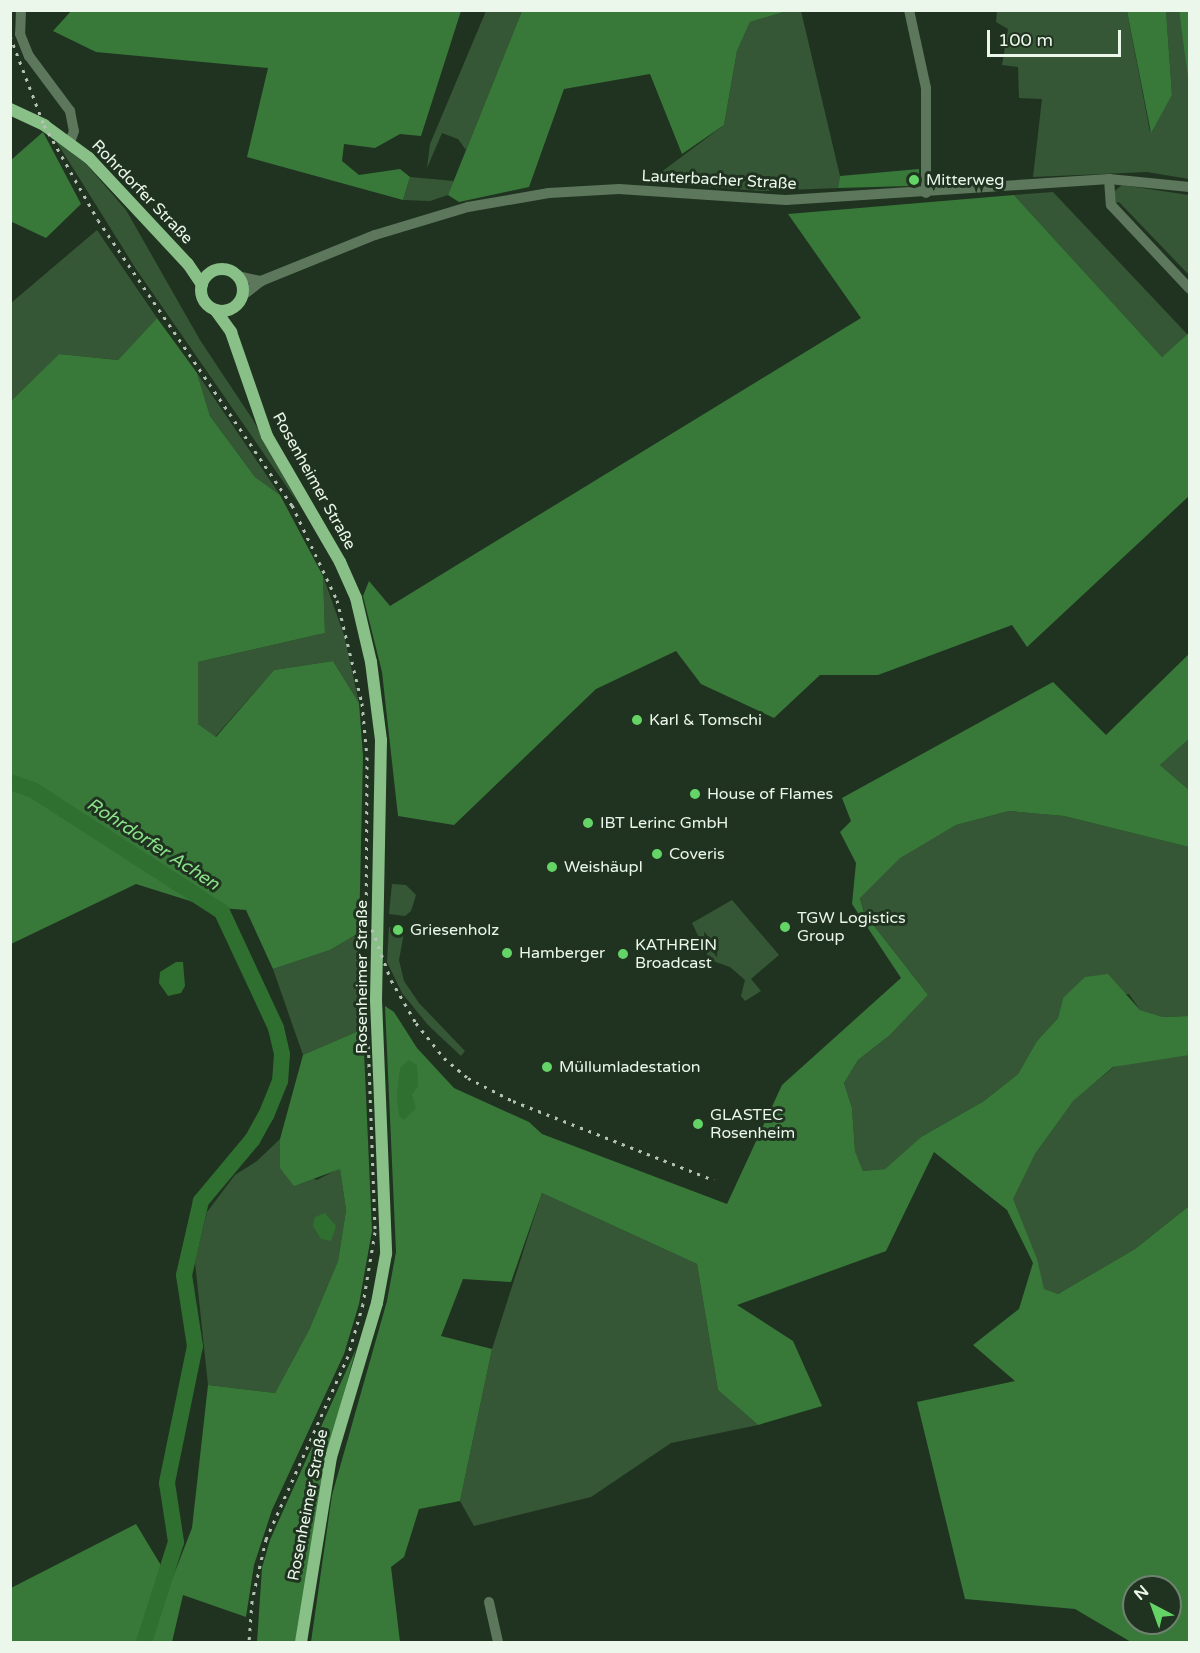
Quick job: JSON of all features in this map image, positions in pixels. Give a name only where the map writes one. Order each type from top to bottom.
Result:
[{"type":"main road","name":"Rohrdorfer Straße","points":[[10,109],[70,142],[104,172],[188,264],[202,285]]},
{"type":"main road","name":"Rohrdorfer Straße","points":[[188,264],[212,272]]},
{"type":"main road","points":[[228,270],[237,276],[242,296],[234,308],[216,310],[204,301],[202,285],[212,272],[228,270]]},
{"type":"main road","name":"Rosenheimer Straße","points":[[231,332],[234,308]]},
{"type":"main road","name":"Rosenheimer Straße","points":[[216,310],[231,332],[267,436],[340,562],[356,598],[371,662],[381,740],[376,1000],[386,1254],[377,1303],[331,1457],[301,1642]]},
{"type":"street","points":[[21,10],[20,34],[29,56],[70,111],[74,131],[70,142]]},
{"type":"street","points":[[909,10],[927,88],[926,193]]},
{"type":"street","points":[[1109,179],[1111,205],[1190,289]]},
{"type":"street","name":"Lauterbacher Straße","points":[[242,296],[261,281],[427,218],[549,193],[619,189],[786,200],[926,193],[1109,179],[1190,187]]},
{"type":"street","points":[[237,276],[261,281]]},
{"type":"street","points":[[489,1602],[498,1642]]},
{"type":"shaded area","points":[[72,10],[461,11],[421,136],[400,134],[375,148],[344,144],[342,161],[359,175],[400,169],[410,177],[403,200],[247,157],[268,68],[96,52],[53,31]]},
{"type":"shaded area","points":[[522,10],[787,11],[750,22],[737,51],[724,125],[682,154],[650,74],[564,89],[529,187],[459,202],[448,195]]},
{"type":"shaded area","points":[[486,11],[522,11],[466,150],[458,139],[442,133],[427,168],[430,144]]},
{"type":"shaded area","points":[[787,11],[801,11],[840,176],[838,188],[761,191],[673,184],[656,176],[724,125],[737,51],[750,22]]},
{"type":"shaded area","points":[[997,11],[1127,11],[1150,132],[1172,95],[1166,11],[1179,11],[1190,84],[1189,179],[1147,172],[1033,177],[1042,99],[1019,98],[1018,67],[1002,65],[1008,29],[996,22]]},
{"type":"shaded area","points":[[1127,11],[1166,11],[1172,95],[1151,133]]},
{"type":"shaded area","points":[[1179,11],[1189,11],[1189,84]]},
{"type":"shaded area","points":[[43,132],[81,204],[46,238],[10,221],[11,160]]},
{"type":"shaded area","points":[[56,141],[81,158],[126,210],[200,340],[253,420],[298,503],[136,269]]},
{"type":"shaded area","points":[[919,169],[919,174],[908,176],[909,186],[838,188],[840,176]]},
{"type":"shaded area","points":[[410,177],[454,181],[448,195],[430,201],[403,200]]},
{"type":"shaded area","points":[[1122,185],[1189,195],[1189,275],[1119,202],[1115,203],[1111,194]]},
{"type":"shaded area","points":[[1053,192],[1188,335],[1162,357],[1014,195]]},
{"type":"shaded area","points":[[1014,195],[1162,357],[1189,333],[1189,496],[1027,647],[1012,625],[878,675],[820,675],[774,718],[701,684],[676,651],[596,689],[454,825],[398,816],[382,672],[363,596],[369,581],[390,606],[861,318],[788,214]]},
{"type":"shaded area","points":[[97,230],[157,318],[118,360],[59,354],[11,401],[11,303]]},
{"type":"shaded area","points":[[157,318],[197,373],[210,416],[255,477],[280,495],[323,576],[325,633],[198,662],[198,724],[216,737],[274,670],[333,661],[359,703],[363,756],[359,933],[330,950],[273,969],[246,910],[209,907],[136,884],[11,944],[11,401],[59,354],[118,360]]},
{"type":"shaded area","points":[[197,373],[280,495],[255,477],[210,416]]},
{"type":"shaded area","points":[[323,576],[344,635],[359,703],[333,661],[274,670],[215,737],[198,724],[198,662],[325,633]]},
{"type":"shaded area","points":[[1189,654],[1189,739],[1160,765],[1189,790],[1189,847],[1064,816],[1009,811],[956,825],[900,858],[860,898],[864,913],[928,995],[890,1035],[858,1060],[844,1083],[852,1108],[855,1151],[863,1171],[885,1169],[921,1137],[984,1101],[1018,1074],[1037,1041],[1058,1018],[1063,998],[1085,977],[1108,974],[1140,1010],[1163,1017],[1189,1016],[1189,1055],[1113,1067],[1073,1101],[1035,1154],[1013,1199],[1037,1259],[1044,1289],[1058,1294],[1135,1249],[1189,1206],[1189,1642],[1131,1642],[1075,1609],[965,1599],[917,1402],[1015,1381],[973,1345],[1019,1309],[1033,1263],[1007,1210],[934,1152],[886,1251],[737,1305],[793,1341],[822,1406],[758,1425],[718,1390],[697,1264],[542,1193],[511,1282],[463,1279],[441,1336],[492,1349],[460,1501],[419,1509],[404,1557],[391,1567],[400,1642],[311,1642],[332,1495],[387,1301],[396,1252],[385,1006],[394,1012],[417,1048],[454,1088],[529,1122],[542,1134],[727,1204],[782,1085],[901,978],[852,904],[856,863],[840,832],[851,821],[842,798],[1053,682],[1106,735]]},
{"type":"shaded area","points":[[1189,739],[1189,790],[1160,765]]},
{"type":"shaded area","points":[[1009,811],[1064,816],[1189,847],[1189,1016],[1163,1017],[1140,1010],[1129,994],[1063,998],[1058,1018],[1037,1041],[1018,1074],[984,1101],[921,1137],[885,1169],[863,1171],[855,1151],[852,1108],[844,1083],[858,1060],[890,1035],[928,995],[864,913],[860,897],[899,858],[924,843],[956,825]]},
{"type":"shaded area","points":[[392,884],[406,885],[416,895],[411,911],[405,916],[389,914]]},
{"type":"shaded area","points":[[732,900],[779,955],[751,979],[761,991],[745,1001],[741,996],[745,980],[730,967],[710,960],[692,923]]},
{"type":"shaded area","points":[[389,927],[405,927],[399,960],[404,981],[419,1003],[465,1051],[461,1056],[428,1025],[402,993],[387,962]]},
{"type":"shaded area","points":[[359,933],[363,1029],[303,1055],[273,969],[330,950]]},
{"type":"shaded area","points":[[176,962],[183,962],[185,986],[181,993],[168,996],[159,983],[160,972]]},
{"type":"shaded area","points":[[363,1029],[372,1231],[359,1304],[344,1354],[272,1510],[254,1565],[246,1617],[183,1595],[172,1642],[11,1642],[11,1588],[136,1524],[171,1582],[192,1528],[208,1385],[275,1393],[309,1330],[338,1261],[346,1210],[340,1169],[294,1186],[280,1168],[280,1139],[303,1055]]},
{"type":"shaded area","points":[[1170,1055],[1189,1055],[1189,1206],[1135,1249],[1058,1294],[1044,1290],[1012,1198],[1035,1154],[1073,1100],[1114,1067]]},
{"type":"shaded area","points":[[409,1060],[417,1065],[418,1086],[412,1095],[416,1108],[404,1120],[399,1116],[397,1096],[400,1068]]},
{"type":"shaded area","points":[[280,1139],[280,1168],[317,1180],[340,1168],[346,1210],[338,1261],[309,1330],[275,1393],[208,1385],[195,1262],[207,1212],[235,1175],[257,1161]]},
{"type":"shaded area","points":[[542,1193],[697,1264],[718,1390],[758,1425],[671,1443],[591,1497],[474,1526],[460,1501],[492,1349]]},
{"type":"shaded area","points":[[325,1213],[336,1226],[331,1241],[321,1239],[313,1226],[315,1217]]},
{"type":"shaded area","points":[[356,1349],[322,1474],[297,1642],[257,1642],[262,1568],[270,1540]]},
{"type":"waterway","name":"Rohrdorfer Achen","points":[[10,782],[33,790],[222,912],[276,1028],[282,1054],[280,1081],[266,1115],[252,1140],[201,1201],[184,1275],[195,1346],[167,1483],[176,1542],[144,1642]]},
{"type":"railway","points":[[10,36],[44,125],[98,220],[292,505],[337,600],[362,703],[367,757],[366,983],[375,1232],[363,1304],[348,1356],[266,1539],[252,1601],[249,1642]]},
{"type":"railway","points":[[372,929],[391,980],[416,1023],[444,1058],[468,1078],[513,1101],[714,1180]]},
{"type":"place","name":"Mitterweg","points":[[914,180]]},
{"type":"place","name":"Karl & Tomschi","points":[[637,720]]},
{"type":"place","name":"House of Flames","points":[[695,794]]},
{"type":"place","name":"IBT Lerinc GmbH","points":[[588,823]]},
{"type":"place","name":"Coveris","points":[[657,854]]},
{"type":"place","name":"Weishäupl","points":[[552,867]]},
{"type":"place","name":"TGW Logistics Group","points":[[785,927]]},
{"type":"place","name":"Griesenholz","points":[[398,930]]},
{"type":"place","name":"Hamberger","points":[[507,953]]},
{"type":"place","name":"KATHREIN Broadcast","points":[[623,954]]},
{"type":"place","name":"Müllumladestation","points":[[547,1067]]},
{"type":"place","name":"GLASTEC Rosenheim","points":[[698,1124]]}]
